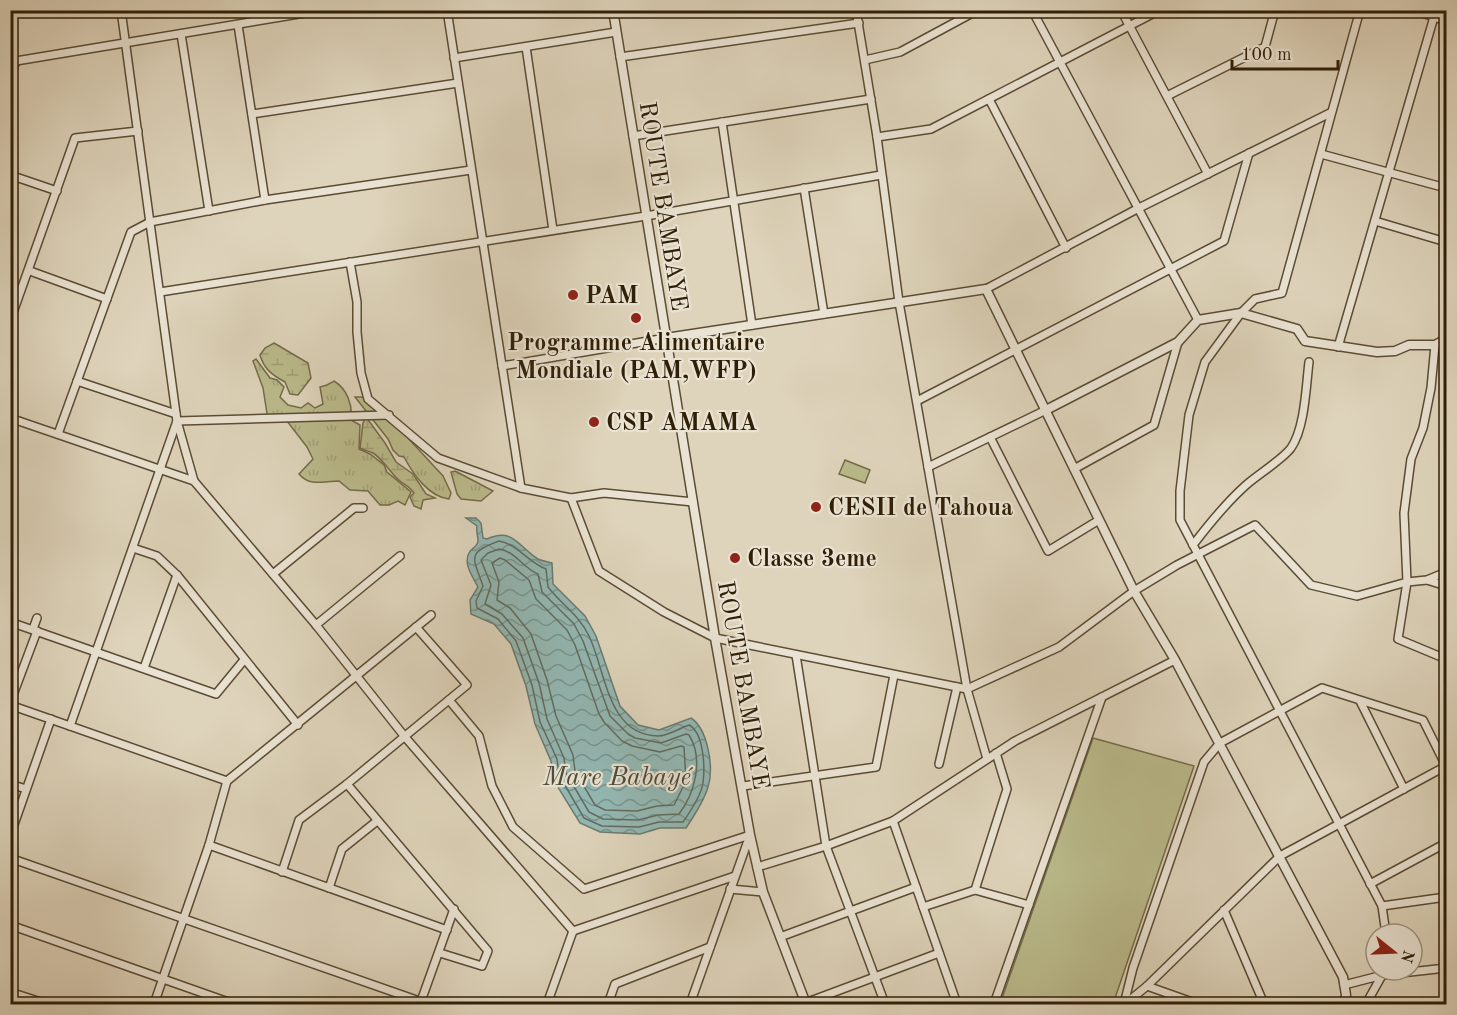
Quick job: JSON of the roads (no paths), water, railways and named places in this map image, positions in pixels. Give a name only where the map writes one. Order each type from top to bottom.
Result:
[{"type":"street","points":[[121,10],[177,418],[194,481],[316,625],[405,737],[573,931]]},
{"type":"street","points":[[10,77],[13,62],[238,25],[285,14],[323,10]]},
{"type":"street","points":[[447,10],[521,488]]},
{"type":"street","name":"ROUTE BAMBAYE","points":[[613,10],[715,638],[750,835],[763,892],[805,1004]]},
{"type":"street","points":[[856,10],[877,137],[899,302],[967,689],[987,759]]},
{"type":"street","points":[[864,60],[900,52],[978,10]]},
{"type":"street","points":[[1032,10],[1198,320]]},
{"type":"street","points":[[1121,10],[1208,174]]},
{"type":"street","points":[[877,137],[931,129],[1160,10]]},
{"type":"street","points":[[1167,96],[1264,47],[1275,10]]},
{"type":"street","points":[[1360,10],[1282,293],[1254,299],[1204,362],[1189,415],[1180,491],[1180,520],[1382,906],[1384,922]]},
{"type":"street","points":[[1414,10],[1435,14],[1446,21]]},
{"type":"street","points":[[1338,347],[1435,14]]},
{"type":"street","points":[[620,57],[859,23]]},
{"type":"street","points":[[238,25],[265,200]]},
{"type":"street","points":[[454,58],[616,32]]},
{"type":"street","points":[[181,34],[209,211]]},
{"type":"street","points":[[526,46],[553,230]]},
{"type":"street","points":[[252,114],[458,83]]},
{"type":"street","points":[[633,136],[871,99]]},
{"type":"street","points":[[989,99],[1066,248]]},
{"type":"street","points":[[502,366],[666,338],[986,289],[1137,209],[1330,113]]},
{"type":"street","points":[[722,122],[752,325]]},
{"type":"street","points":[[10,321],[30,271],[75,138],[138,131]]},
{"type":"street","points":[[917,401],[1224,241],[1249,153]]},
{"type":"street","points":[[1321,154],[1446,188]]},
{"type":"street","points":[[58,434],[131,232],[150,222],[265,200],[471,170]]},
{"type":"street","points":[[10,175],[57,191]]},
{"type":"street","points":[[160,292],[646,216],[881,175]]},
{"type":"street","points":[[804,188],[824,314]]},
{"type":"street","points":[[1375,221],[1446,242]]},
{"type":"street","points":[[350,262],[357,302],[361,373],[368,399],[438,458],[521,488],[571,498],[604,493],[693,502]]},
{"type":"street","points":[[30,271],[107,299]]},
{"type":"street","points":[[986,289],[1134,591],[1220,743],[1343,977],[1346,995],[1344,1005]]},
{"type":"street","points":[[928,467],[1178,342],[1198,320],[1241,313],[1297,329],[1305,341],[1377,352],[1395,351],[1408,345],[1435,345],[1446,339]]},
{"type":"street","points":[[1074,469],[1154,425],[1178,342]]},
{"type":"street","points":[[1435,345],[1431,388],[1423,428],[1411,459],[1404,513],[1407,582],[1398,639],[1446,659]]},
{"type":"street","points":[[1193,545],[1214,517],[1243,487],[1290,449],[1300,423],[1309,362]]},
{"type":"street","points":[[77,381],[177,418],[388,415]]},
{"type":"street","points":[[10,418],[194,481]]},
{"type":"street","points":[[70,726],[177,418]]},
{"type":"street","points":[[990,437],[1048,551],[1099,520]]},
{"type":"street","points":[[571,498],[599,571],[664,612],[715,638],[967,689],[1059,647],[1134,591],[1177,565],[1255,525],[1311,585],[1357,596],[1407,582],[1427,580],[1446,572]]},
{"type":"street","points":[[273,574],[354,508],[363,508]]},
{"type":"street","points":[[133,548],[157,556],[177,575],[298,725]]},
{"type":"street","points":[[316,625],[400,556]]},
{"type":"street","points":[[144,668],[177,575]]},
{"type":"street","points":[[1427,580],[1446,586]]},
{"type":"street","points":[[154,1005],[209,845],[227,781],[431,615]]},
{"type":"street","points":[[37,618],[10,704],[227,781]]},
{"type":"street","points":[[10,622],[216,694],[244,660]]},
{"type":"street","points":[[282,872],[299,820],[347,784],[467,685],[416,627]]},
{"type":"street","points":[[796,655],[826,846],[885,1005]]},
{"type":"street","points":[[757,867],[826,846],[893,821],[1014,741],[1175,660]]},
{"type":"street","points":[[743,786],[876,767],[894,675]]},
{"type":"street","points":[[939,764],[957,687]]},
{"type":"street","points":[[1322,688],[1423,720],[1446,766],[1280,856],[1125,1005],[1132,968],[1204,762],[1220,743],[1322,688]]},
{"type":"street","points":[[994,1005],[1102,697]]},
{"type":"street","points":[[449,700],[479,736],[492,786],[513,827],[584,890],[750,835]]},
{"type":"street","points":[[1360,700],[1404,789]]},
{"type":"street","points":[[10,836],[51,719]]},
{"type":"street","points":[[975,890],[1006,789],[996,753]]},
{"type":"street","points":[[10,784],[26,789]]},
{"type":"street","points":[[347,784],[488,951],[482,966],[440,953]]},
{"type":"street","points":[[329,888],[342,849],[377,821]]},
{"type":"street","points":[[893,821],[957,1005]]},
{"type":"street","points":[[690,1005],[750,835]]},
{"type":"street","points":[[1370,884],[1446,843]]},
{"type":"street","points":[[209,845],[447,930]]},
{"type":"street","points":[[10,858],[423,1004],[454,909]]},
{"type":"street","points":[[573,931],[735,876]]},
{"type":"street","points":[[780,937],[916,887]]},
{"type":"street","points":[[730,889],[763,892]]},
{"type":"street","points":[[923,907],[975,890],[1029,905]]},
{"type":"street","points":[[1382,906],[1446,897]]},
{"type":"street","points":[[1224,910],[1264,1005]]},
{"type":"street","points":[[10,925],[234,1005]]},
{"type":"street","points":[[547,1005],[573,931]]},
{"type":"street","points":[[608,1005],[615,984],[710,946]]},
{"type":"street","points":[[805,1004],[939,953]]},
{"type":"street","points":[[1424,970],[1446,968]]},
{"type":"street","points":[[1344,985],[1364,979]]},
{"type":"street","points":[[1366,1005],[1379,982]]},
{"type":"street","points":[[1147,986],[1198,1005]]},
{"type":"street","points":[[10,992],[47,1005]]},
{"type":"water","name":"Mare Babayé","points":[[466,518],[476,518],[481,523],[483,538],[504,535],[510,537],[538,559],[552,563],[553,584],[585,616],[596,636],[620,706],[638,725],[659,730],[691,718],[697,723],[708,750],[710,779],[704,798],[686,828],[660,828],[640,834],[600,832],[580,823],[553,777],[551,761],[535,724],[526,686],[511,644],[494,624],[471,614],[470,600],[478,587],[469,570],[467,557],[478,539],[477,526]]},
{"type":"place","name":"PAM","points":[[573,295]]},
{"type":"place","name":"Programme Alimentaire Mondiale (PAM,WFP)","points":[[636,318]]},
{"type":"place","name":"CSP AMAMA","points":[[594,422]]},
{"type":"place","name":"CESII de Tahoua","points":[[816,507]]},
{"type":"place","name":"Classe 3eme","points":[[735,558]]}]
